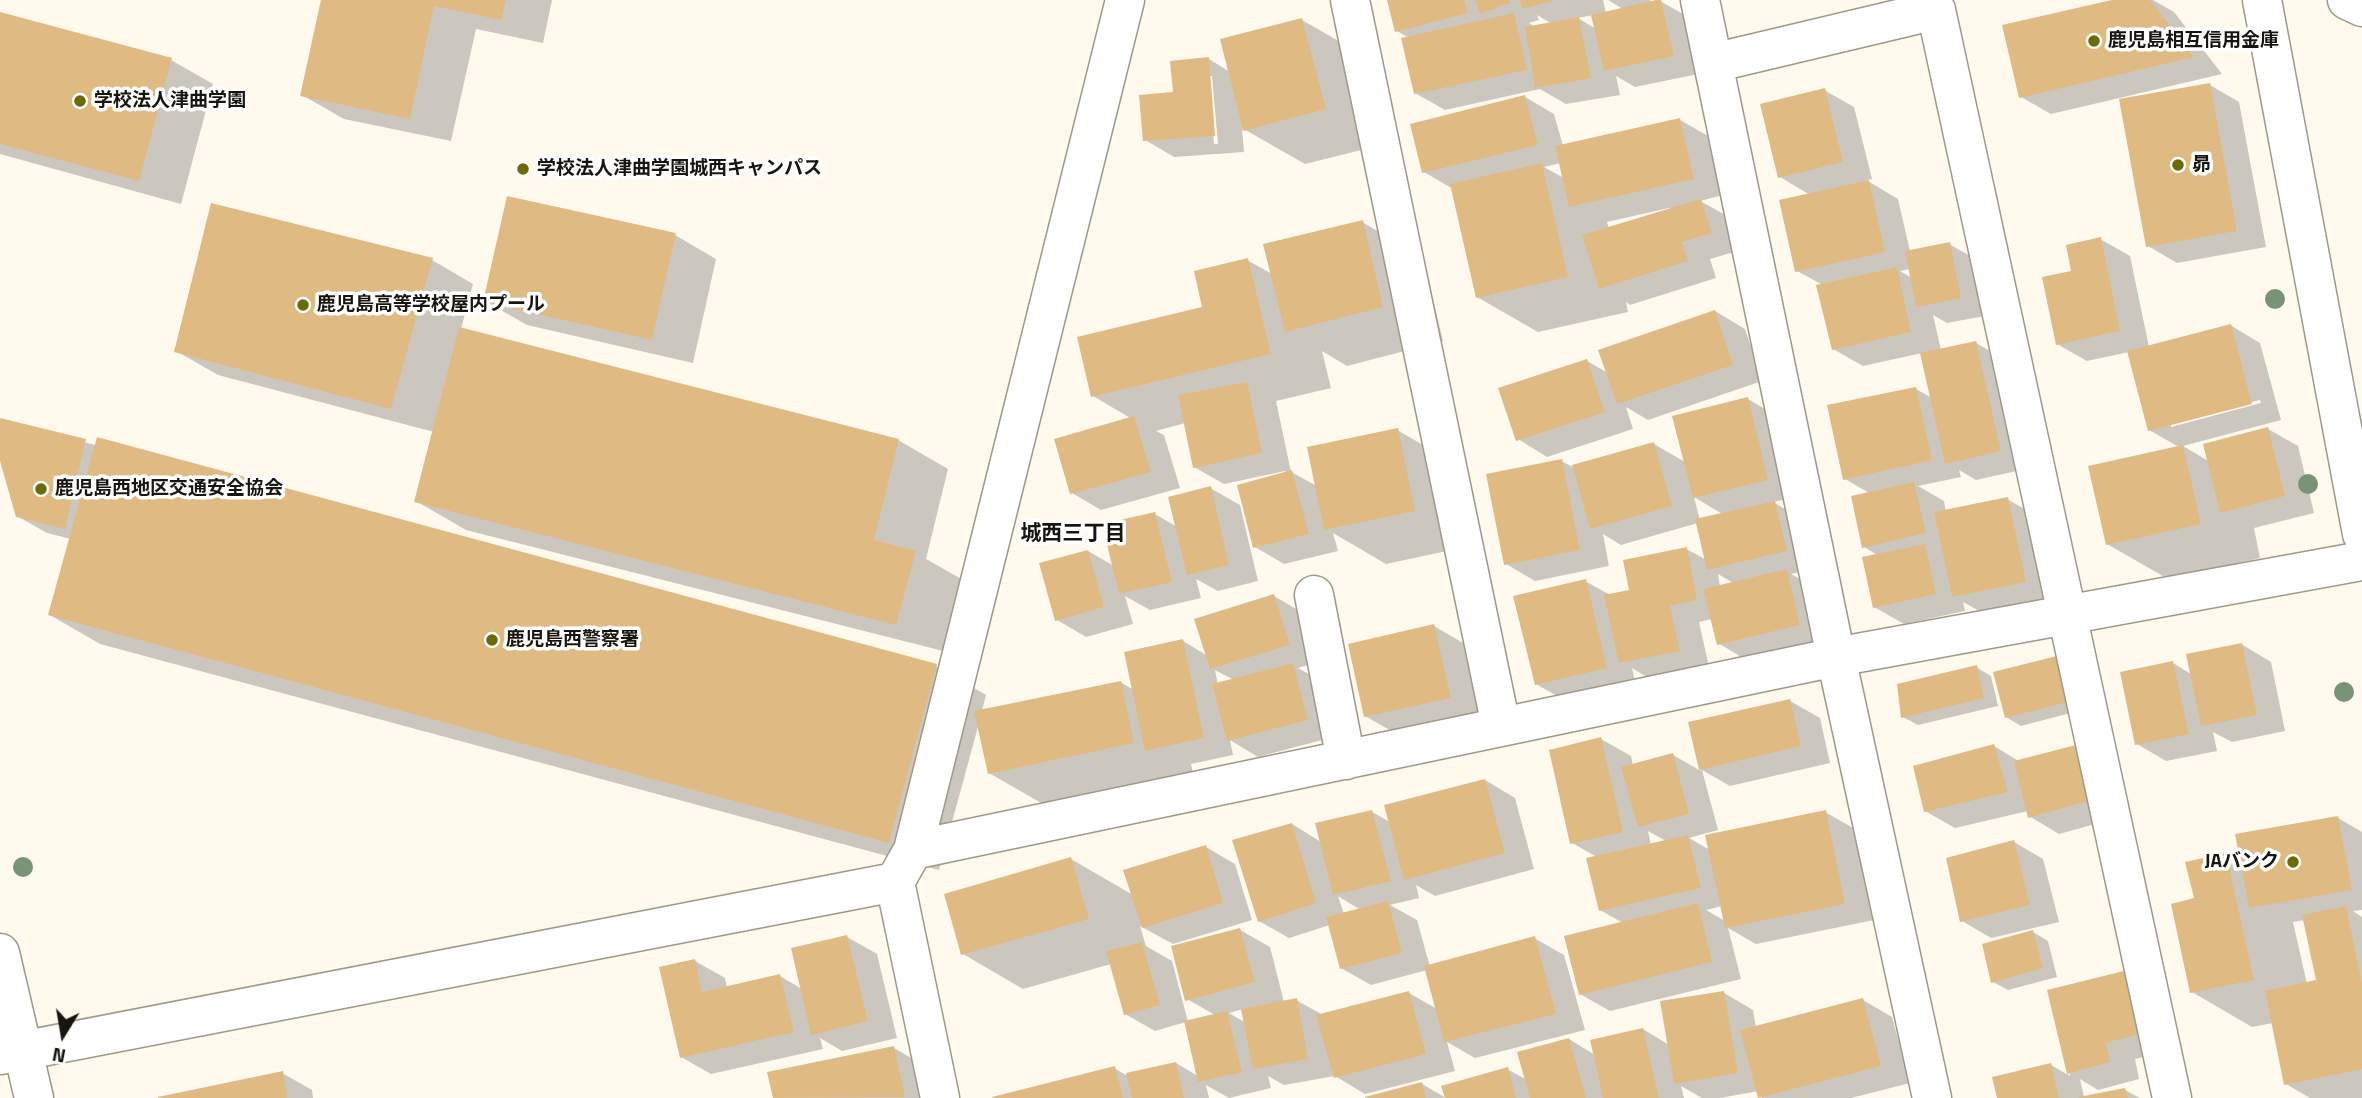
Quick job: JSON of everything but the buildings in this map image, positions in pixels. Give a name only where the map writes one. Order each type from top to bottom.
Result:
[{"type":"street","points":[[940,1098],[904,866],[1125,0]]},
{"type":"street","points":[[1350,0],[1501,726]]},
{"type":"street","points":[[1700,0],[1930,1098]]},
{"type":"street","points":[[2262,0],[2362,534]]},
{"type":"street","points":[[2347,0],[2362,7]]},
{"type":"street","points":[[1713,62],[1936,10],[2172,1098]]},
{"type":"street","points":[[11,1053],[904,866],[1346,760],[1501,726],[1836,657],[2362,561]]},
{"type":"street","points":[[1314,595],[1346,760]]},
{"type":"street","points":[[0,953],[11,1053],[34,1098]]},
{"type":"place","name":"鹿児島相互信用金庫","points":[[2094,41]]},
{"type":"place","name":"学校法人津曲学園","points":[[80,101]]},
{"type":"place","name":"昴","points":[[2178,165]]},
{"type":"place","name":"学校法人津曲学園城西キャンパス","points":[[523,169]]},
{"type":"place","name":"鹿児島高等学校屋内プール","points":[[303,305]]},
{"type":"place","name":"鹿児島西地区交通安全協会","points":[[41,489]]},
{"type":"place","name":"鹿児島西警察署","points":[[492,640]]},
{"type":"place","name":"JAバンク","points":[[2293,862]]},
{"type":"district","name":"城西三丁目","points":[[1073,535]]}]
